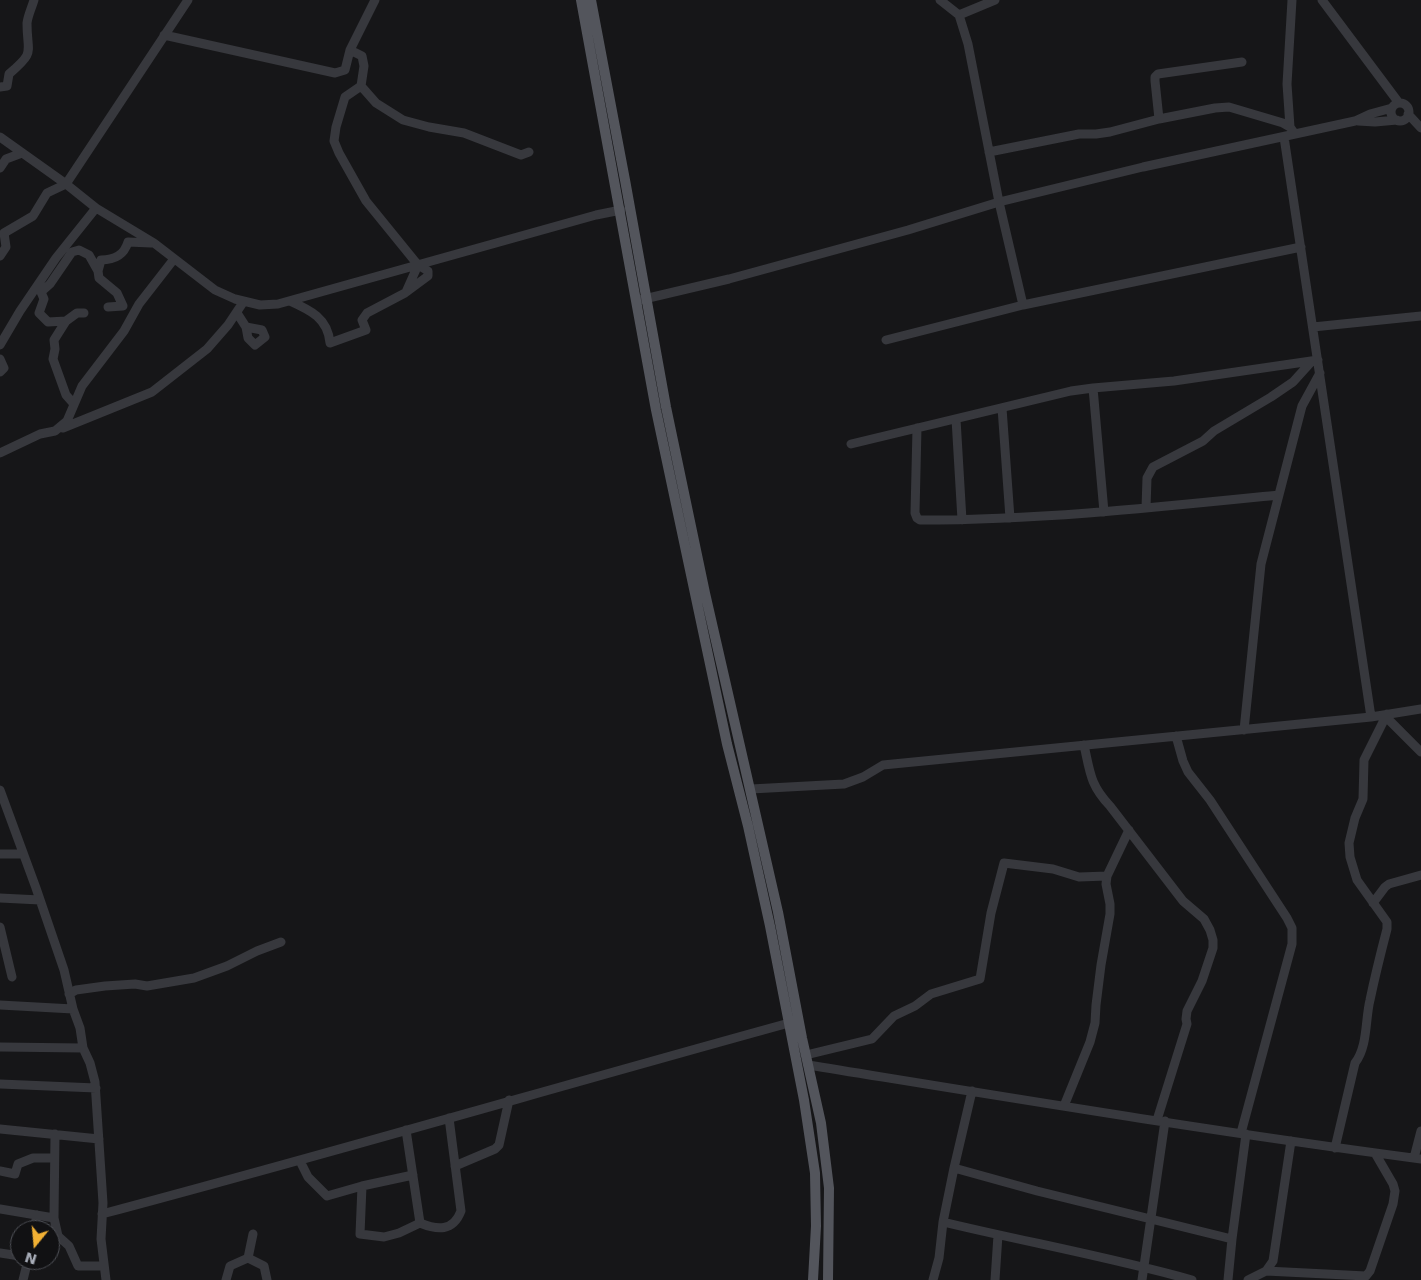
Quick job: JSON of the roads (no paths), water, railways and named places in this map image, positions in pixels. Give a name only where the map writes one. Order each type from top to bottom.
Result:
[{"type":"main road","points":[[581,0],[620,210],[642,300],[751,789],[821,1123],[830,1188],[828,1280]]},
{"type":"main road","points":[[591,0],[642,300],[666,455],[728,744],[766,908],[804,1100],[815,1173],[816,1226],[813,1280]]},
{"type":"street","points":[[0,87],[7,86],[9,74],[24,62],[30,52],[27,22],[34,0]]},
{"type":"street","points":[[0,256],[6,247],[4,233],[33,216],[47,193],[66,184],[188,0]]},
{"type":"street","points":[[164,35],[335,73],[345,70],[350,50],[375,0]]},
{"type":"street","points":[[940,0],[959,15],[968,44],[999,202],[1023,306]]},
{"type":"street","points":[[959,15],[995,0]]},
{"type":"street","points":[[1292,0],[1287,84],[1293,131]]},
{"type":"street","points":[[1322,0],[1396,106]]},
{"type":"street","points":[[290,301],[314,312],[329,333],[330,343],[366,330],[362,320],[367,313],[405,293],[428,276],[428,271],[418,265],[366,201],[334,141],[336,127],[345,98],[361,86],[364,66],[362,56],[350,50]]},
{"type":"street","points":[[1159,119],[1155,81],[1155,77],[1158,74],[1242,62]]},
{"type":"street","points":[[361,86],[376,102],[403,120],[464,133],[521,155],[528,152]]},
{"type":"street","points":[[1356,121],[1370,114],[1396,106],[1406,106],[1408,114],[1421,128]]},
{"type":"street","points":[[1396,106],[1391,114],[1397,120]]},
{"type":"street","points":[[990,152],[1079,134],[1110,132],[1159,119],[1229,107],[1269,118],[1293,131]]},
{"type":"street","points":[[642,300],[729,280],[999,202],[1143,167],[1284,137],[1293,131],[1356,121],[1375,122],[1405,119],[1408,114]]},
{"type":"street","points":[[0,137],[96,208],[154,243],[215,290],[235,299],[260,306],[290,301],[587,217],[620,210]]},
{"type":"street","points":[[1284,137],[1313,327],[1315,361],[1320,373],[1371,717]]},
{"type":"street","points":[[0,168],[6,159],[22,153]]},
{"type":"street","points":[[0,345],[20,311],[56,258],[96,208]]},
{"type":"street","points":[[98,271],[101,260],[111,260],[125,251],[128,242],[154,243]]},
{"type":"street","points":[[886,340],[1023,306],[1301,247]]},
{"type":"street","points":[[66,321],[48,322],[39,313],[44,299],[41,292],[50,284],[72,252],[79,250],[89,255],[98,271],[99,278],[116,294],[123,306],[108,307]]},
{"type":"street","points":[[55,431],[67,421],[82,386],[124,331],[139,304],[174,258]]},
{"type":"street","points":[[405,293],[418,265]]},
{"type":"street","points":[[0,453],[40,434],[55,431],[152,392],[207,349],[228,325],[244,301]]},
{"type":"street","points":[[74,404],[66,395],[53,359],[54,340],[66,321],[77,313],[84,313]]},
{"type":"street","points":[[237,313],[246,327]]},
{"type":"street","points":[[1313,327],[1421,316]]},
{"type":"street","points":[[0,360],[4,368],[0,372]]},
{"type":"street","points":[[851,444],[1093,388],[1174,381],[1315,361]]},
{"type":"street","points":[[1146,508],[1147,478],[1153,467],[1203,441],[1214,431],[1271,397],[1293,382],[1315,361]]},
{"type":"street","points":[[1244,730],[1261,564],[1302,406],[1320,373]]},
{"type":"street","points":[[1093,388],[1104,512]]},
{"type":"street","points":[[1002,408],[1010,518]]},
{"type":"street","points":[[956,419],[962,520]]},
{"type":"street","points":[[916,428],[915,513],[920,520],[1010,518],[1104,512],[1279,495]]},
{"type":"street","points":[[751,789],[844,784],[863,777],[883,765],[1387,716],[1421,709]]},
{"type":"street","points":[[1387,716],[1421,752]]},
{"type":"street","points":[[1335,1148],[1355,1063],[1362,1049],[1369,1002],[1387,929],[1387,922],[1357,880],[1350,857],[1349,843],[1363,799],[1364,760],[1387,716]]},
{"type":"street","points":[[1176,736],[1188,772],[1215,808],[1292,928],[1292,944],[1244,1134],[1228,1280]]},
{"type":"street","points":[[1084,745],[1094,785],[1183,901],[1204,919],[1213,940],[1213,948],[1202,980],[1186,1011],[1187,1024],[1161,1121],[1151,1220],[1142,1280]]},
{"type":"street","points":[[0,790],[64,970],[73,1009],[80,1028],[83,1048],[90,1063],[96,1088],[102,1214],[101,1239],[106,1280]]},
{"type":"street","points":[[1064,1106],[1090,1042],[1095,1023],[1100,973],[1110,914],[1106,884],[1107,876],[1129,830]]},
{"type":"street","points":[[0,854],[24,854]]},
{"type":"street","points":[[807,1060],[872,1039],[894,1016],[915,1006],[930,994],[980,979],[991,913],[1004,863],[1053,869],[1079,877],[1107,876]]},
{"type":"street","points":[[1373,903],[1389,884],[1421,876]]},
{"type":"street","points":[[0,898],[40,900]]},
{"type":"street","points":[[0,927],[12,977]]},
{"type":"street","points":[[69,994],[76,990],[105,986],[135,984],[147,986],[194,978],[227,966],[257,951],[281,942]]},
{"type":"street","points":[[0,1005],[73,1009]]},
{"type":"street","points":[[102,1214],[300,1161],[509,1100],[789,1023]]},
{"type":"street","points":[[0,1047],[83,1048]]},
{"type":"street","points":[[807,1060],[972,1092],[1375,1153],[1418,1158],[1421,1132]]},
{"type":"street","points":[[0,1084],[96,1088]]},
{"type":"street","points":[[933,1280],[939,1258],[943,1222],[954,1168],[972,1092]]},
{"type":"street","points":[[455,1166],[499,1146],[509,1100]]},
{"type":"street","points":[[362,1186],[360,1234],[384,1237],[399,1233],[420,1223],[432,1228],[441,1229],[452,1224],[458,1219],[461,1211],[449,1118]]},
{"type":"street","points":[[0,1129],[98,1139]]},
{"type":"street","points":[[406,1130],[420,1223]]},
{"type":"street","points":[[55,1134],[54,1218],[58,1236],[69,1246],[78,1266],[104,1266]]},
{"type":"street","points":[[1248,1280],[1266,1271],[1273,1261],[1291,1141]]},
{"type":"street","points":[[1266,1271],[1366,1276],[1370,1271],[1394,1198],[1394,1184],[1375,1153]]},
{"type":"street","points":[[0,1171],[15,1174],[18,1164],[33,1158],[54,1158]]},
{"type":"street","points":[[300,1161],[308,1178],[327,1196],[413,1175]]},
{"type":"street","points":[[954,1168],[1151,1220],[1232,1238]]},
{"type":"street","points":[[0,1209],[54,1218]]},
{"type":"street","points":[[36,1220],[37,1215]]},
{"type":"street","points":[[943,1222],[1144,1266],[1192,1280]]},
{"type":"street","points":[[248,1258],[252,1234]]},
{"type":"street","points":[[994,1280],[998,1235]]},
{"type":"street","points":[[226,1280],[230,1266],[248,1258]]},
{"type":"street","points":[[248,1258],[264,1266],[267,1280]]}]
